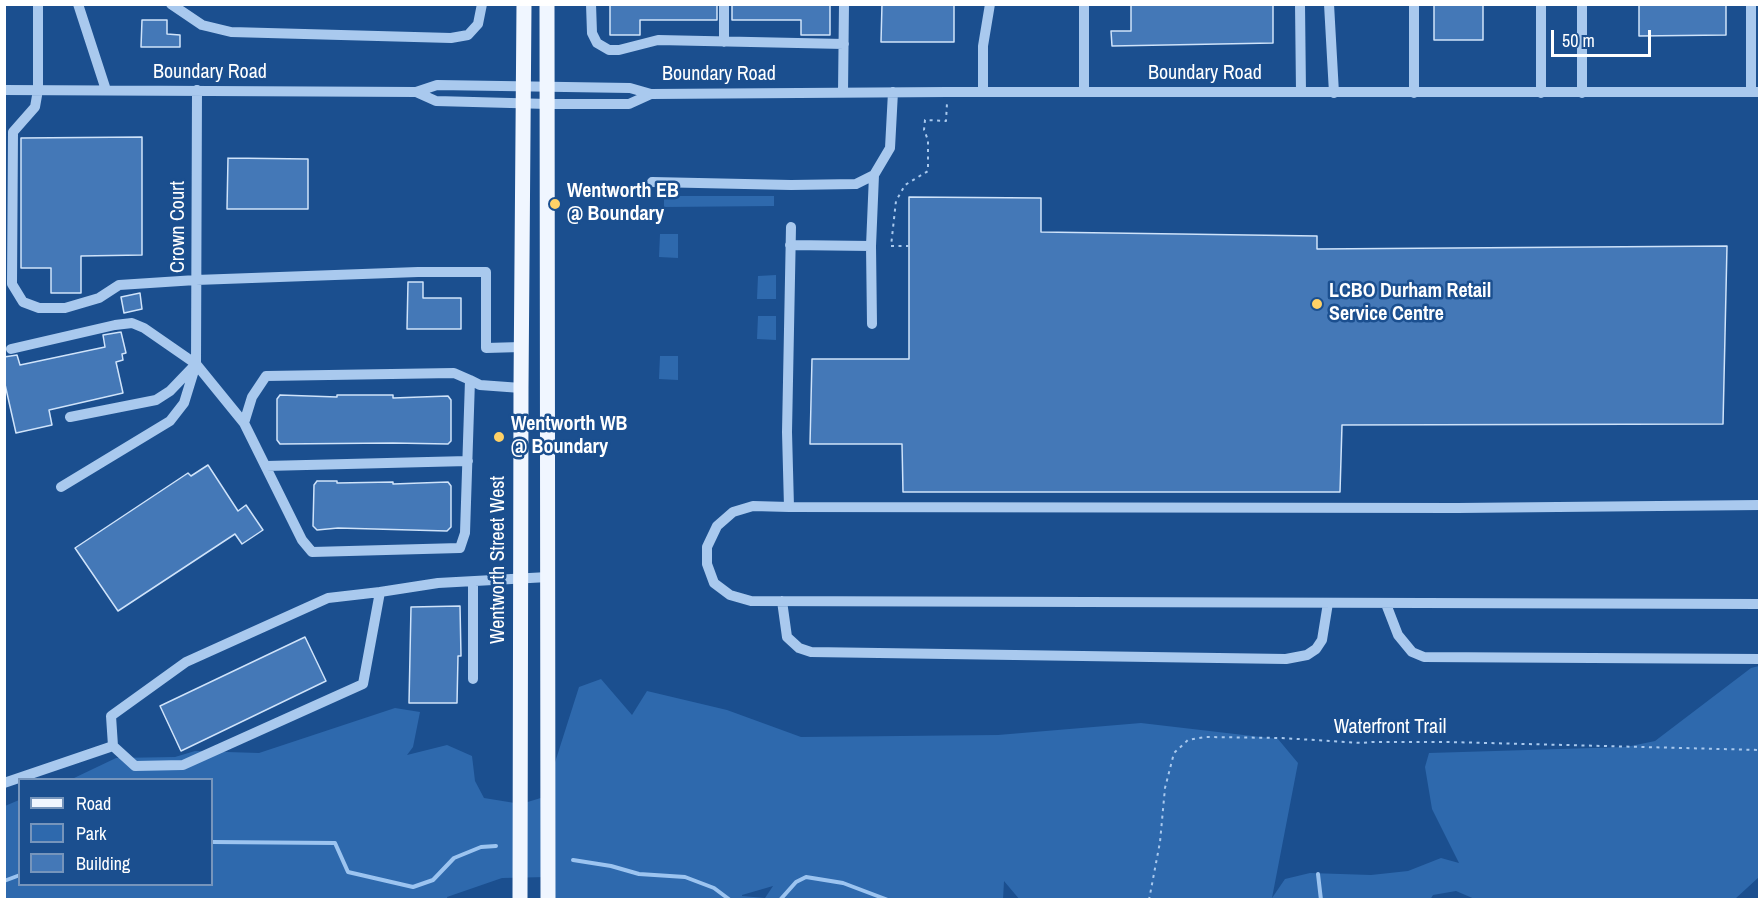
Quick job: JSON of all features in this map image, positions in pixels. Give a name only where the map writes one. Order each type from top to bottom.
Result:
[{"type":"main road","name":"Wentworth Street West","points":[[520,900],[524,4]]},
{"type":"main road","points":[[547,4],[548,900]]},
{"type":"street","points":[[38,4],[38,90],[35,108],[13,132],[12,284],[23,302],[39,308],[64,308],[99,298],[119,285],[196,280],[418,272],[486,272],[486,348],[521,347]]},
{"type":"street","points":[[78,4],[106,90]]},
{"type":"street","points":[[171,4],[202,25],[231,32],[451,38],[468,34],[478,24],[482,4]]},
{"type":"street","points":[[591,4],[592,33],[597,43],[609,50],[619,50],[658,40],[844,44]]},
{"type":"street","points":[[724,4],[724,42]]},
{"type":"street","points":[[843,92],[844,4]]},
{"type":"street","points":[[983,92],[983,46],[990,4]]},
{"type":"street","points":[[1084,4],[1084,92]]},
{"type":"street","points":[[1300,4],[1300,92]]},
{"type":"street","points":[[1329,4],[1334,93]]},
{"type":"street","points":[[1414,4],[1414,93]]},
{"type":"street","points":[[1540,4],[1541,93]]},
{"type":"street","points":[[1582,4],[1582,93]]},
{"type":"street","points":[[1751,4],[1755,92]]},
{"type":"street","name":"Boundary Road","points":[[4,90],[416,92],[437,86],[547,86],[630,88],[651,94],[1755,92]]},
{"type":"street","name":"Crown Court","points":[[61,487],[171,421],[184,403],[196,364],[197,90]]},
{"type":"street","name":"Boundary Road","points":[[416,92],[436,101],[548,104],[629,104],[651,94]]},
{"type":"street","points":[[872,324],[871,246],[874,175],[890,148],[893,92]]},
{"type":"street","points":[[652,182],[856,184],[874,175]]},
{"type":"street","points":[[789,507],[787,432],[790,227]]},
{"type":"street","points":[[790,245],[871,246]]},
{"type":"street","points":[[11,349],[115,325],[132,323],[144,328],[196,364],[244,423],[302,540],[312,552],[460,548],[465,533],[471,380]]},
{"type":"street","points":[[70,417],[156,400],[170,391],[196,364]]},
{"type":"street","points":[[244,423],[252,397],[266,376],[454,373],[480,385],[521,388]]},
{"type":"street","points":[[266,466],[468,461]]},
{"type":"street","points":[[1760,505],[1457,508],[753,506],[733,512],[717,526],[707,547],[707,564],[714,583],[730,595],[751,601],[1760,604]]},
{"type":"street","points":[[380,592],[363,684],[183,765],[135,766],[113,746],[111,716],[186,662],[328,598],[438,583],[548,577]]},
{"type":"street","points":[[473,582],[473,680]]},
{"type":"street","points":[[782,601],[787,637],[799,648],[811,652],[1286,658],[1307,655],[1316,649],[1322,640],[1328,603]]},
{"type":"street","points":[[1386,604],[1398,635],[1412,652],[1425,657],[1760,659]]},
{"type":"street","points":[[19,778],[113,746]]},
{"type":"path","points":[[909,246],[891,246],[896,201],[905,185],[928,171],[928,140],[924,130],[925,120],[946,121],[947,103]]},
{"type":"path","name":"Waterfront Trail","points":[[1149,898],[1160,842],[1165,788],[1174,753],[1188,740],[1205,736],[1362,743],[1372,741],[1448,742],[1760,750]]},
{"type":"green space","points":[[664,196],[774,196],[774,206],[664,207]]},
{"type":"green space","points":[[660,234],[678,234],[678,258],[659,257]]},
{"type":"green space","points":[[776,275],[776,299],[757,299],[758,276]]},
{"type":"green space","points":[[758,316],[776,316],[776,340],[757,339]]},
{"type":"green space","points":[[660,356],[678,356],[678,380],[659,379]]},
{"type":"green space","points":[[1759,666],[1759,877],[1735,899],[1477,900],[1456,891],[1433,895],[1430,900],[1020,900],[1004,881],[1003,900],[548,900],[548,877],[502,878],[447,897],[448,900],[5,900],[5,806],[18,800],[18,886],[213,886],[213,778],[74,778],[116,758],[175,757],[195,751],[259,753],[395,708],[420,712],[413,747],[407,755],[447,745],[472,756],[475,781],[484,798],[521,804],[544,797],[579,687],[601,679],[632,715],[647,691],[727,710],[801,737],[998,735],[1141,723],[1278,739],[1298,763],[1272,898],[1285,879],[1310,873],[1371,875],[1408,871],[1441,858],[1459,863],[1432,809],[1425,767],[1429,753],[1626,747],[1655,741],[1751,668]],"holes":[[[773,886],[765,898],[742,895]]]},
{"type":"building","points":[[610,4],[717,4],[717,20],[640,20],[640,35],[610,35]]},
{"type":"building","points":[[732,4],[830,4],[830,35],[801,35],[801,20],[732,20]]},
{"type":"building","points":[[882,4],[954,4],[954,42],[881,42]]},
{"type":"building","points":[[1131,4],[1273,4],[1273,43],[1112,46],[1111,31],[1131,31]]},
{"type":"building","points":[[1434,4],[1483,4],[1483,40],[1434,40]]},
{"type":"building","points":[[1639,4],[1726,4],[1726,35],[1639,36]]},
{"type":"building","points":[[142,20],[167,20],[167,34],[180,35],[180,47],[141,47]]},
{"type":"building","points":[[142,137],[142,255],[81,256],[81,293],[51,293],[51,268],[21,268],[21,138]]},
{"type":"building","points":[[228,158],[308,159],[308,209],[227,209]]},
{"type":"building","name":"LCBO Durham Retail Service Centre","points":[[909,197],[1041,198],[1041,232],[1317,236],[1317,249],[1727,246],[1723,424],[1342,425],[1340,492],[903,492],[902,444],[810,444],[812,359],[909,359]]},
{"type":"building","points":[[408,282],[423,282],[423,298],[461,298],[461,329],[407,329]]},
{"type":"building","points":[[140,293],[142,309],[124,313],[121,297]]},
{"type":"building","points":[[121,332],[126,353],[122,354],[123,360],[116,362],[123,393],[49,410],[52,425],[16,433],[4,380],[4,357],[17,355],[20,365],[105,347],[103,335]]},
{"type":"building","points":[[280,395],[337,397],[337,395],[393,395],[393,398],[448,396],[451,400],[451,441],[448,444],[280,444],[277,440],[277,399]]},
{"type":"building","points":[[208,465],[238,511],[246,505],[263,530],[242,544],[235,534],[118,611],[75,548],[188,473],[191,476]]},
{"type":"building","points":[[317,481],[393,482],[393,484],[448,482],[451,486],[451,527],[447,531],[338,528],[317,530],[313,526],[314,485]]},
{"type":"building","points":[[460,606],[461,656],[458,656],[457,703],[409,703],[411,607]]},
{"type":"building","points":[[305,637],[326,681],[181,751],[160,706]]},
{"type":"waterway","points":[[213,842],[335,843],[348,872],[413,887],[433,880],[454,858],[481,847],[496,846]]},
{"type":"waterway","points":[[573,860],[611,866],[639,874],[685,877],[714,888],[730,900]]},
{"type":"waterway","points":[[1318,874],[1321,900]]},
{"type":"waterway","points":[[4,881],[18,876]]},
{"type":"waterway","points":[[780,900],[796,882],[806,877],[843,883],[888,900]]},
{"type":"place","name":"Wentworth EB @ Boundary","points":[[555,204]]},
{"type":"place","name":"LCBO Durham Retail Service Centre","points":[[1317,304]]},
{"type":"place","name":"Wentworth WB @ Boundary","points":[[499,437]]}]
